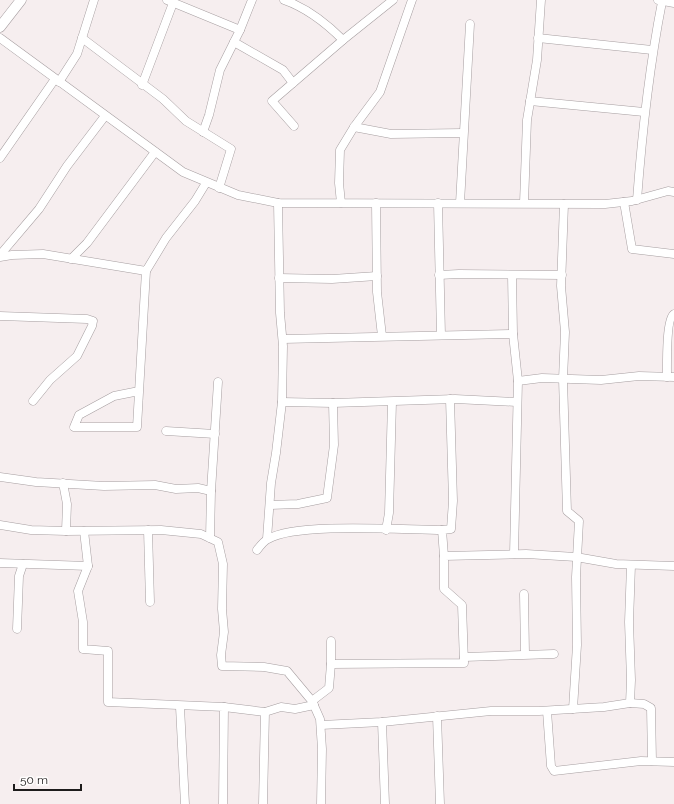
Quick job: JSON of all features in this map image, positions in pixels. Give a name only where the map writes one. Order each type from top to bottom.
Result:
[{"type":"street","points":[[0,26],[21,0]]},
{"type":"street","points":[[0,158],[77,54],[94,0]]},
{"type":"street","points":[[203,132],[209,115],[220,70],[240,30],[252,0]]},
{"type":"street","points":[[284,0],[313,14],[326,23],[343,40]]},
{"type":"street","points":[[294,126],[272,100],[393,0]]},
{"type":"street","points":[[341,203],[339,183],[340,150],[354,127],[380,92],[412,0]]},
{"type":"street","points":[[524,204],[527,120],[537,60],[541,0]]},
{"type":"street","points":[[142,85],[170,1],[240,30]]},
{"type":"street","points":[[637,200],[644,112],[652,50],[666,2]]},
{"type":"street","points":[[460,203],[463,133],[468,87],[470,24]]},
{"type":"street","points":[[0,38],[183,172],[238,195],[278,203],[438,202],[605,204],[637,200],[668,191],[674,192]]},
{"type":"street","points":[[82,38],[100,53],[122,67],[142,85],[163,99],[186,121],[231,149],[219,188]]},
{"type":"street","points":[[538,38],[652,50]]},
{"type":"street","points":[[234,42],[283,70],[293,83]]},
{"type":"street","points":[[530,101],[644,112]]},
{"type":"street","points":[[0,256],[39,209],[67,166],[106,116]]},
{"type":"street","points":[[354,127],[391,134],[463,133]]},
{"type":"street","points":[[71,259],[87,244],[155,152]]},
{"type":"street","points":[[139,391],[114,396],[78,415],[74,427],[137,427],[146,271],[166,238],[195,201],[206,182]]},
{"type":"street","points":[[438,202],[441,335]]},
{"type":"street","points":[[624,202],[632,249],[674,254]]},
{"type":"street","points":[[267,539],[271,483],[282,402],[283,339],[279,278],[278,203]]},
{"type":"street","points":[[376,203],[377,276],[382,336]]},
{"type":"street","points":[[564,204],[562,276],[565,332],[563,379],[567,511],[578,521],[576,557],[577,645],[573,709]]},
{"type":"street","points":[[0,256],[43,254],[146,271]]},
{"type":"street","points":[[439,275],[562,276]]},
{"type":"street","points":[[512,275],[513,334],[518,381],[516,402],[514,554]]},
{"type":"street","points":[[279,278],[332,279],[377,276]]},
{"type":"street","points":[[518,381],[542,378],[601,380],[638,376],[671,377],[668,340],[671,318],[674,314]]},
{"type":"street","points":[[0,316],[87,319],[93,321],[77,356],[50,380],[33,401]]},
{"type":"street","points":[[283,339],[513,334]]},
{"type":"street","points":[[210,538],[211,491],[218,382]]},
{"type":"street","points":[[282,402],[392,402],[450,399],[516,402]]},
{"type":"street","points":[[257,550],[267,539],[290,532],[319,530],[452,529],[453,501],[450,399]]},
{"type":"street","points":[[386,530],[389,513],[392,402]]},
{"type":"street","points":[[270,505],[298,504],[327,498],[334,445],[333,403]]},
{"type":"street","points":[[166,431],[214,434]]},
{"type":"street","points":[[0,477],[104,486],[155,485],[176,490],[198,488],[211,491]]},
{"type":"street","points":[[63,483],[67,504],[66,531]]},
{"type":"street","points":[[0,525],[31,530],[148,530],[202,534],[218,542],[223,564],[222,609],[224,632],[221,656],[222,666],[264,667],[287,671],[313,703],[320,724],[322,749],[321,804]]},
{"type":"street","points":[[148,530],[150,602]]},
{"type":"street","points":[[330,664],[464,663],[462,605],[444,589],[442,530]]},
{"type":"street","points":[[84,531],[88,566],[78,591],[83,622],[84,649],[108,651],[108,702],[224,707],[265,712],[281,707],[295,709],[313,703],[329,688],[331,641]]},
{"type":"street","points":[[444,556],[514,554],[576,557],[631,565],[674,566]]},
{"type":"street","points":[[0,563],[88,566]]},
{"type":"street","points":[[17,629],[19,576],[23,564]]},
{"type":"street","points":[[630,703],[631,680],[629,622],[631,565]]},
{"type":"street","points":[[524,594],[525,654]]},
{"type":"street","points":[[464,657],[554,654]]},
{"type":"street","points":[[320,724],[382,722],[491,711],[547,711],[604,707],[630,703],[644,704],[651,708],[652,761]]},
{"type":"street","points":[[180,706],[185,804]]},
{"type":"street","points":[[223,804],[224,707]]},
{"type":"street","points":[[547,711],[551,766],[554,771],[641,761],[674,762]]},
{"type":"street","points":[[263,804],[265,712]]},
{"type":"street","points":[[437,716],[440,804]]},
{"type":"street","points":[[382,722],[385,804]]}]
